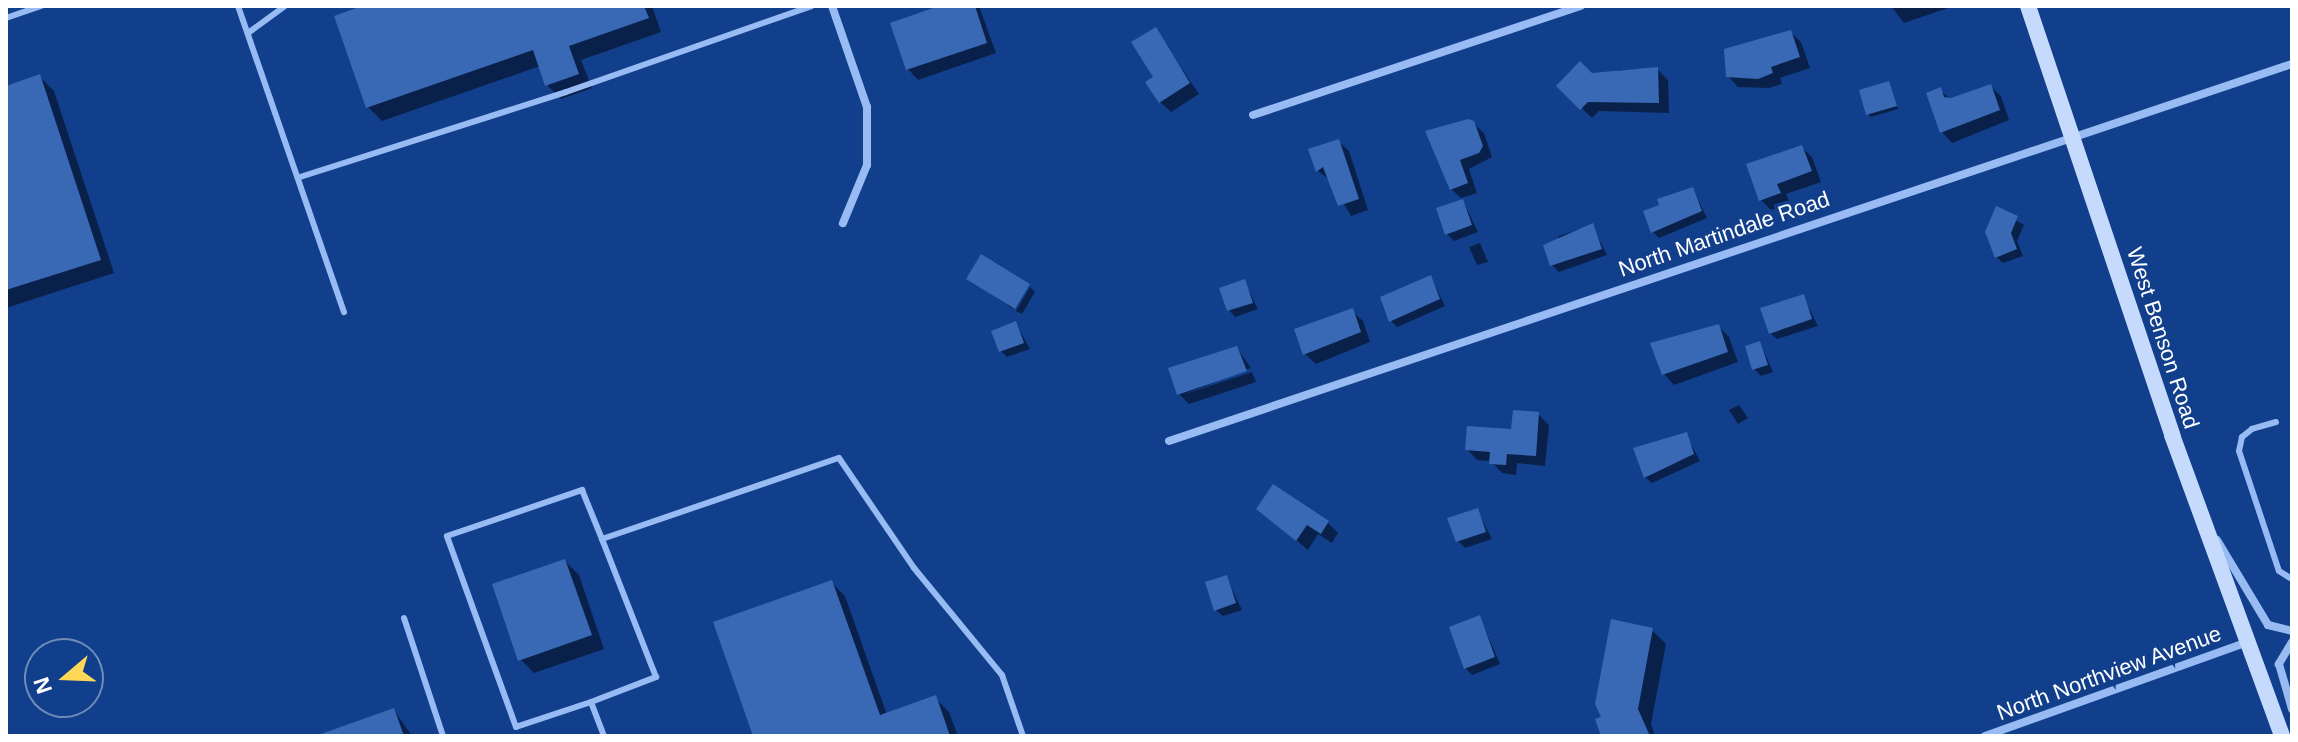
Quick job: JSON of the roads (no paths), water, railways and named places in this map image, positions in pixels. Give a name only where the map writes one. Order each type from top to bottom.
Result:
[{"type":"main road","name":"West Benson Road","points":[[2028,6],[2199,512],[2259,683],[2282,736]]},
{"type":"main road","name":"West Benson Road","points":[[2259,683],[2271,736]]},
{"type":"street","points":[[832,6],[867,107],[867,165],[843,223]]},
{"type":"street","points":[[1253,115],[1581,6]]},
{"type":"street","name":"North Martindale Road","points":[[1169,441],[2292,64]]},
{"type":"street","points":[[2199,512],[2268,625],[2292,631]]},
{"type":"street","points":[[2292,642],[2279,664],[2292,709]]},
{"type":"street","name":"North Northview Avenue","points":[[1985,736],[2245,643]]},
{"type":"lane","points":[[6,18],[41,6]]},
{"type":"lane","points":[[238,6],[300,177],[344,312]]},
{"type":"lane","points":[[248,33],[285,6]]},
{"type":"lane","points":[[300,177],[552,97],[811,6]]},
{"type":"lane","points":[[2276,422],[2252,429],[2242,437],[2239,451],[2279,571],[2292,579]]},
{"type":"lane","points":[[602,539],[839,458],[914,568],[1002,675],[1023,736]]},
{"type":"lane","points":[[582,490],[656,677],[591,702],[516,727],[447,536],[582,490]]},
{"type":"lane","points":[[404,618],[443,736]]},
{"type":"lane","points":[[591,702],[604,736]]}]
